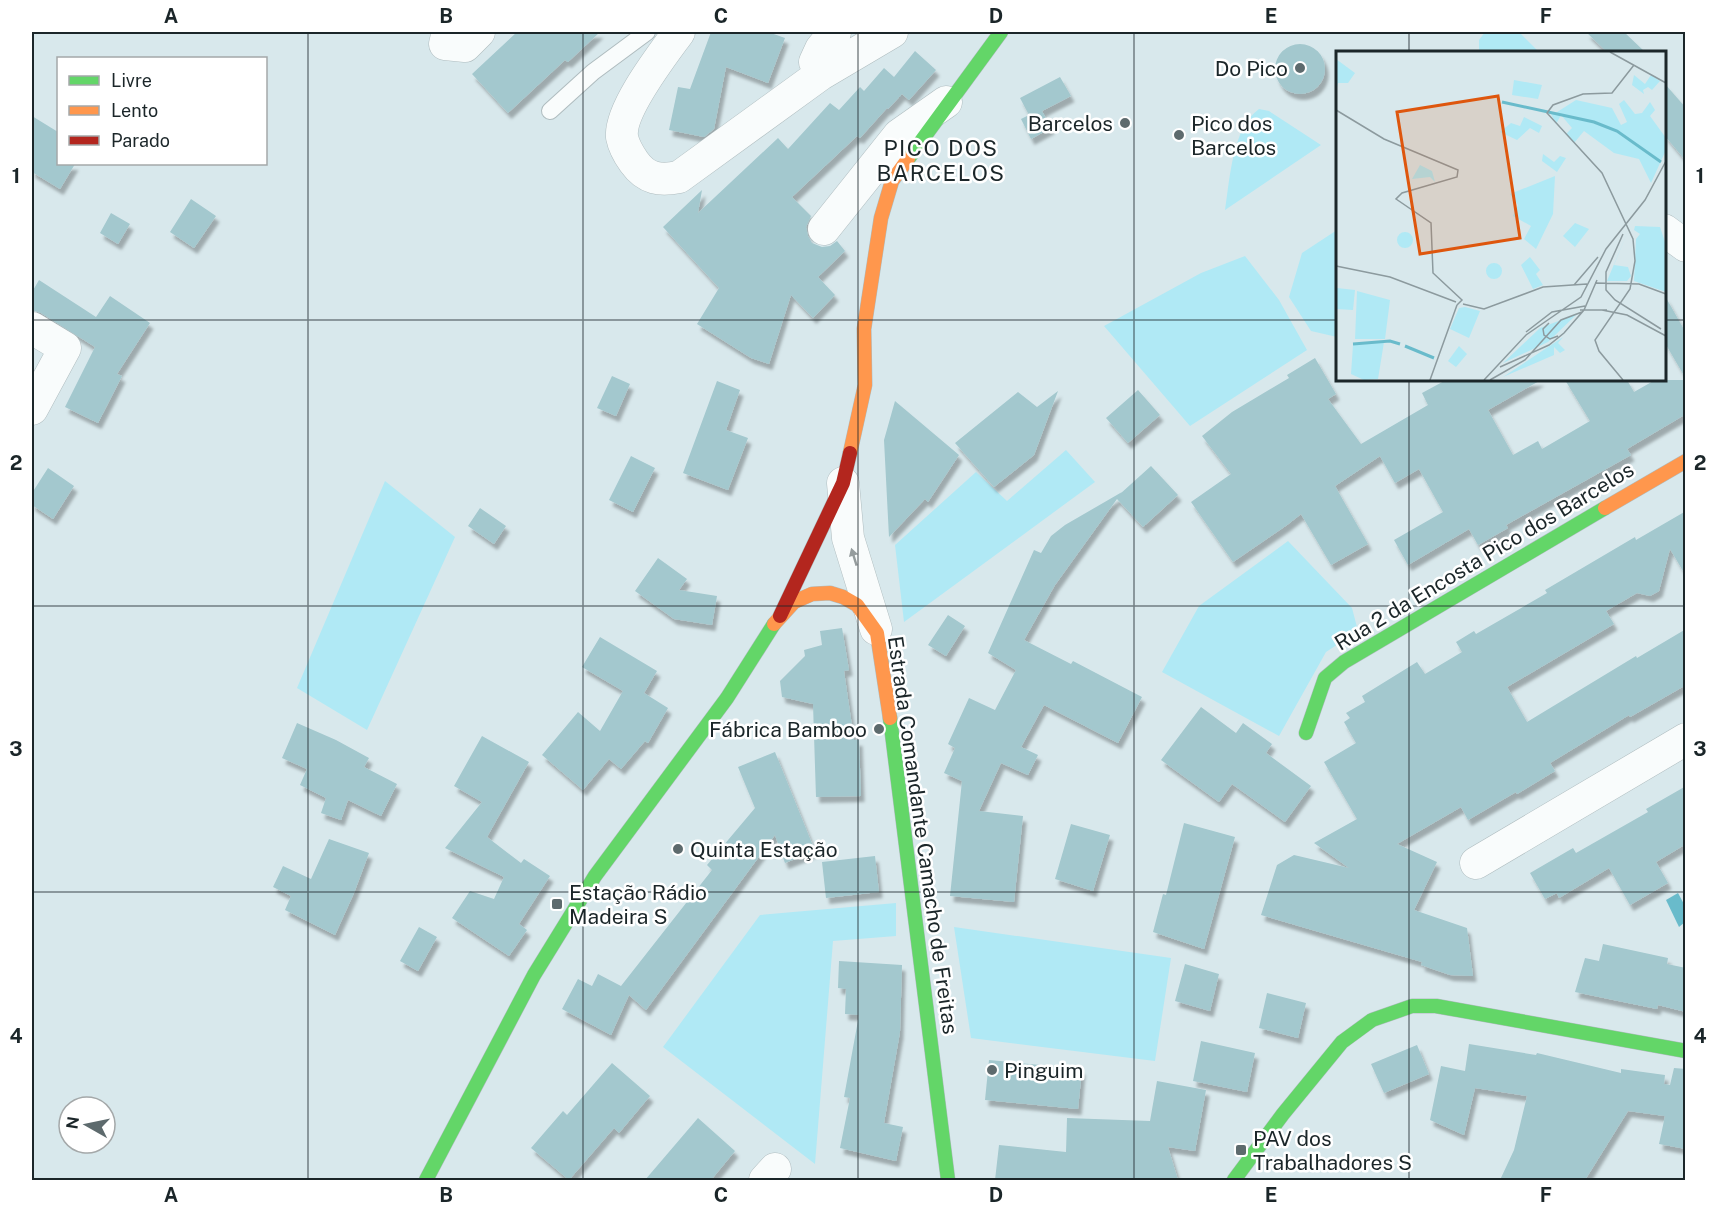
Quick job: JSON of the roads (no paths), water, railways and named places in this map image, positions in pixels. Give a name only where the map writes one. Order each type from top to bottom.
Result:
[{"type":"main road","points":[[779,617],[843,483],[865,385],[864,329],[881,218],[892,181],[1001,32]]},
{"type":"main road","name":"Rua 2 da Encosta Pico dos Barcelos","points":[[1306,733],[1325,678],[1344,662],[1686,461]]},
{"type":"main road","name":"Estrada Comandante Camacho de Freitas","points":[[426,1180],[534,975],[595,876],[728,698],[779,617],[795,602],[812,594],[830,593],[857,605],[877,633],[893,739],[948,1180]]},
{"type":"main road","points":[[1234,1180],[1342,1042],[1372,1020],[1412,1006],[1436,1006],[1686,1051]]},
{"type":"street","points":[[448,32],[445,44],[465,46],[479,32]]},
{"type":"street","points":[[820,74],[815,62],[820,49],[835,32]]},
{"type":"street","points":[[667,33],[626,116],[622,135],[626,151],[636,166],[648,177],[664,180],[679,177],[820,74],[892,32]]},
{"type":"street","points":[[824,228],[899,135],[954,96]]},
{"type":"street","points":[[1666,231],[1686,246]]},
{"type":"street","points":[[32,328],[65,348],[32,410]]},
{"type":"street","points":[[843,483],[848,538],[877,633]]},
{"type":"street","points":[[1476,863],[1686,739]]},
{"type":"lane","points":[[550,111],[593,72],[667,33]]},
{"type":"place","name":"Do Pico","points":[[1300,68]]},
{"type":"place","name":"Barcelos","points":[[1125,123]]},
{"type":"place","name":"Pico dos Barcelos","points":[[1179,135]]},
{"type":"place","name":"Fábrica Bamboo","points":[[879,729]]},
{"type":"place","name":"Quinta Estação","points":[[678,849]]},
{"type":"place","name":"Estação Rádio Madeira S","points":[[557,904]]},
{"type":"place","name":"Pinguim","points":[[992,1070]]},
{"type":"place","name":"PAV dos Trabalhadores S","points":[[1241,1150]]},
{"type":"district","name":"PICO DOS BARCELOS","points":[[941,160]]}]
